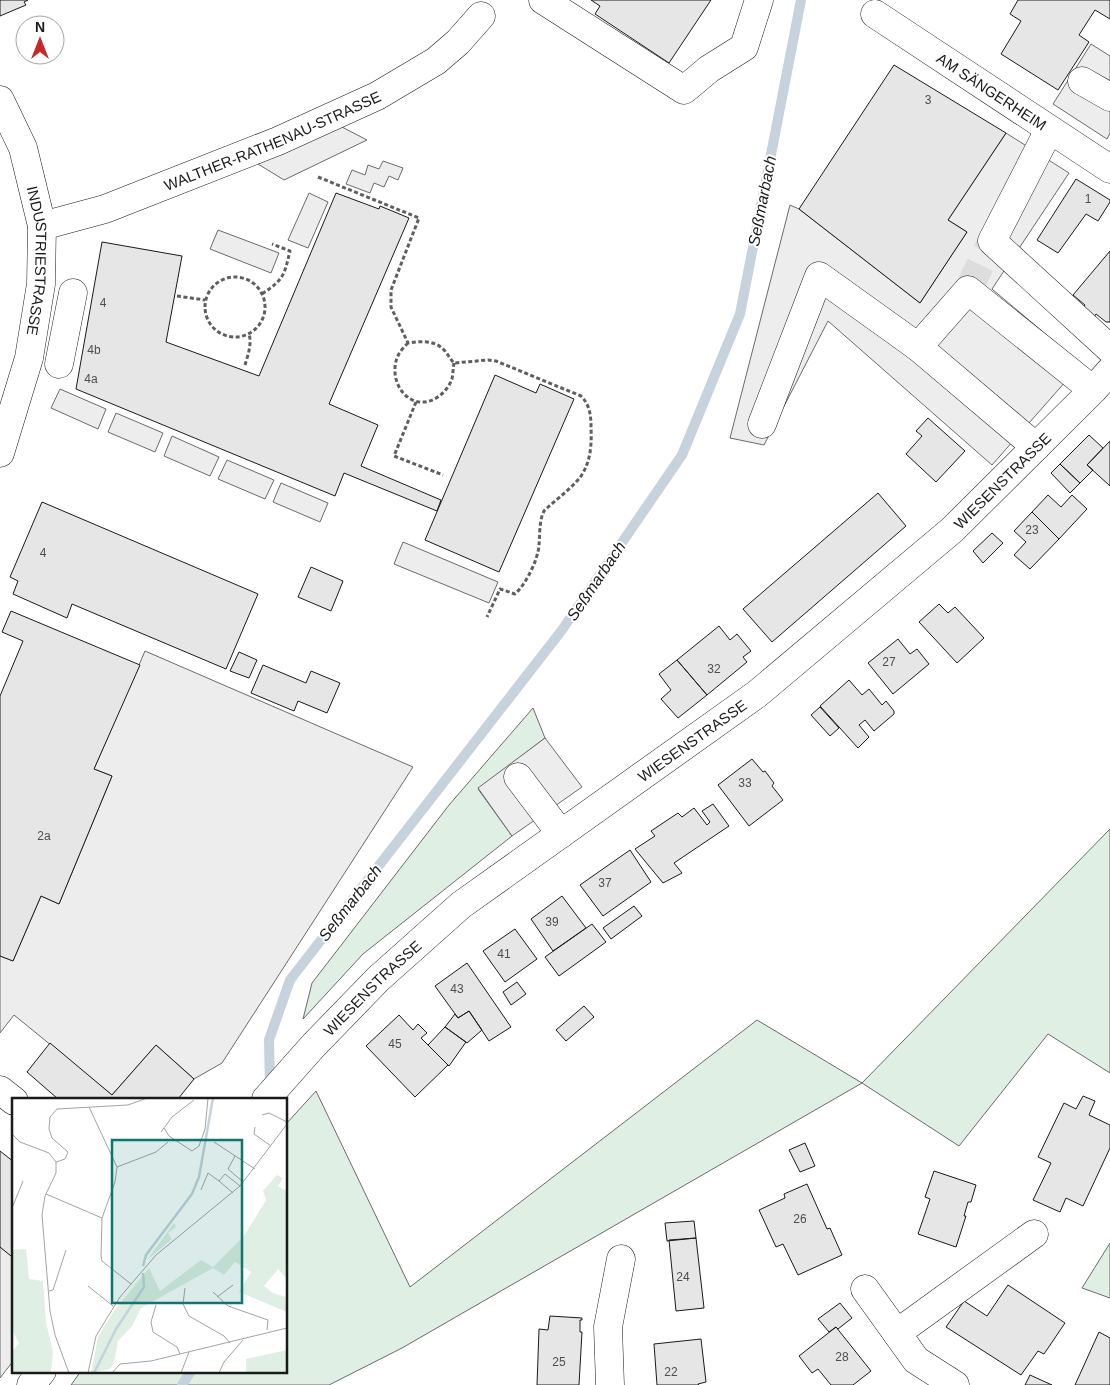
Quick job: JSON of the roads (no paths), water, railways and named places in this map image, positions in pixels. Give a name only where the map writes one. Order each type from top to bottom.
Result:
[{"type":"street","points":[[543,0],[684,90],[709,69],[744,47],[759,0]]},
{"type":"street","name":"AM SÄNGERHEIM","points":[[875,14],[1049,130],[1110,168]]},
{"type":"street","name":"WALTHER-RATHENAU-STRASSE","points":[[42,226],[105,209],[278,141],[377,96],[436,62],[458,42],[481,16]]},
{"type":"street","points":[[1082,81],[1110,97]]},
{"type":"street","name":"INDUSTRIESTRASSE","points":[[0,100],[23,148],[42,226],[41,284],[29,358],[0,453]]},
{"type":"street","points":[[1049,130],[992,241],[1110,349]]},
{"type":"street","points":[[762,424],[819,276],[918,347],[1036,447]]},
{"type":"street","points":[[918,347],[968,290],[1102,380]]},
{"type":"street","points":[[59,364],[73,293]]},
{"type":"street","points":[[35,321],[66,327]]},
{"type":"street","name":"WIESENSTRASSE","points":[[267,1098],[312,1046],[378,979],[461,905],[757,694],[952,530],[1102,380]]},
{"type":"street","points":[[518,777],[561,834]]},
{"type":"street","points":[[0,1090],[12,1099]]},
{"type":"street","points":[[897,1334],[1034,1234]]},
{"type":"street","points":[[610,1385],[608,1327],[621,1259]]},
{"type":"street","points":[[865,1289],[916,1360],[955,1385]]},
{"type":"street","points":[[31,1385],[41,1372]]},
{"type":"waterway","name":"Seßmarbach","points":[[270,1088],[269,1040],[290,980],[562,630],[682,455],[740,314],[801,0]]},
{"type":"waterway","name":"Seßmarbach","points":[[182,1385],[190,1372]]},
{"type":"tunnel","points":[[968,290],[992,241]]}]
